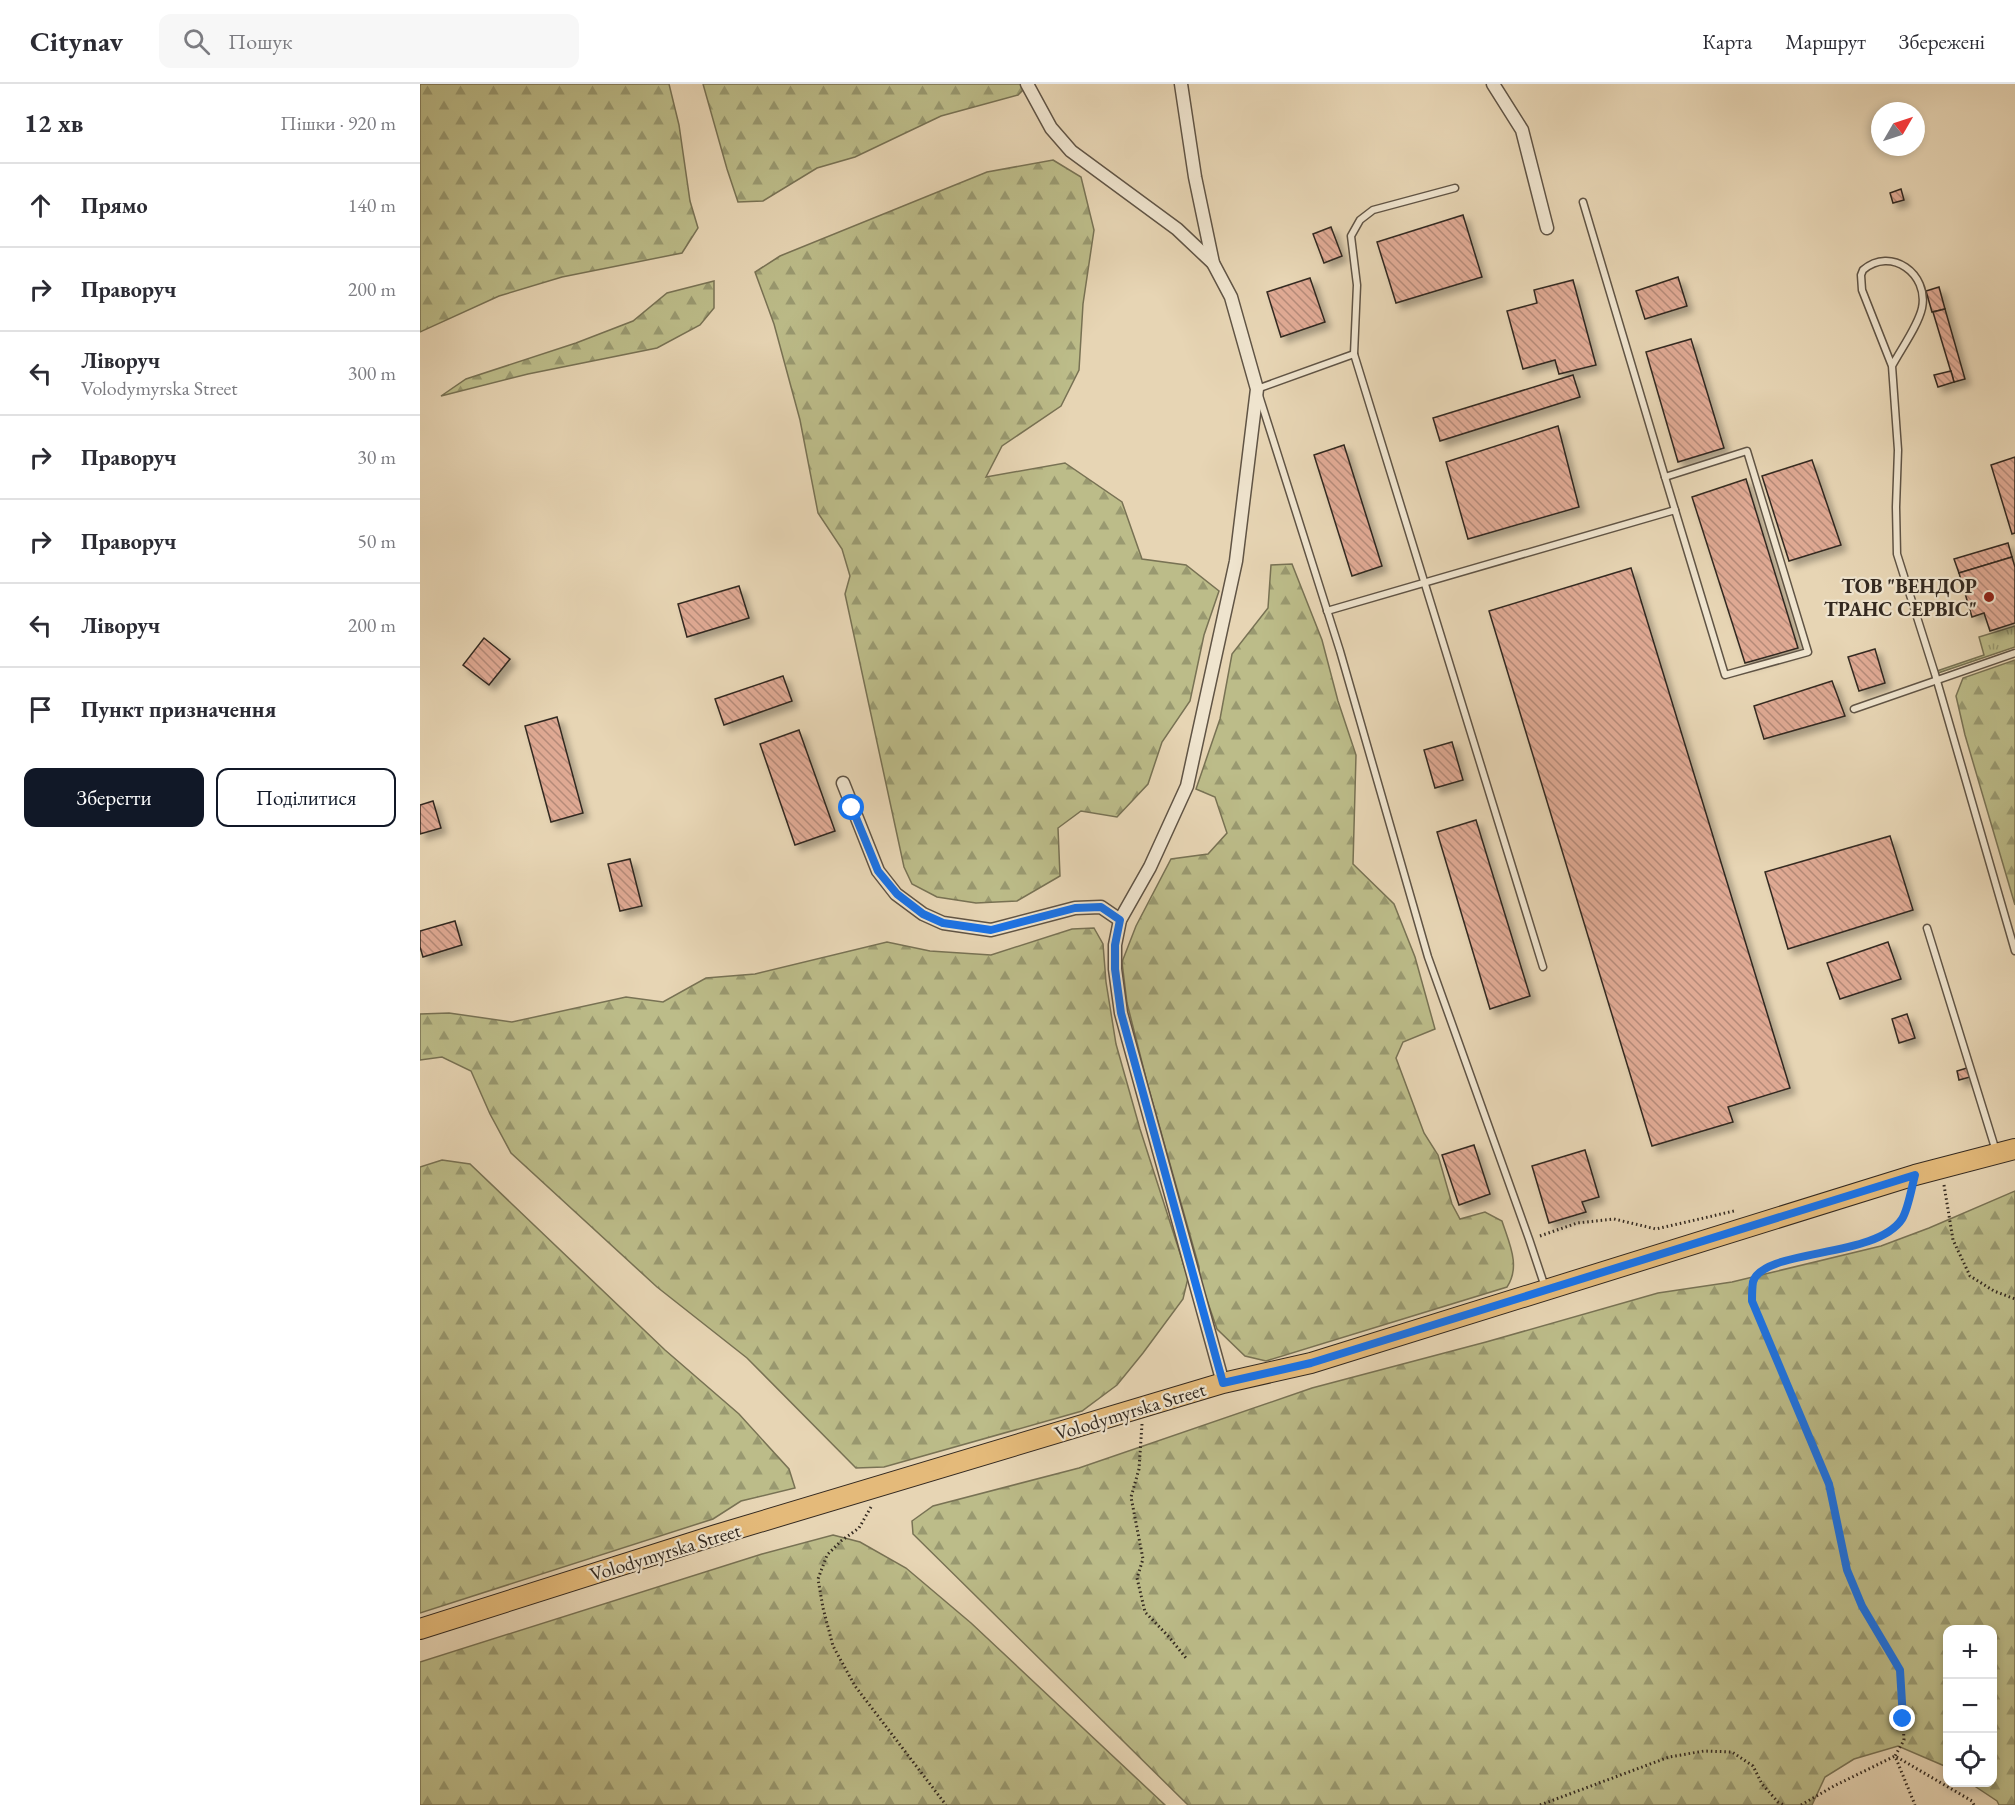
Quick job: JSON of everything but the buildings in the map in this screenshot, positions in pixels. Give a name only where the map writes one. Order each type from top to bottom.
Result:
[{"type":"main road","name":"Volodymyrska Street","points":[[420,1629],[716,1535],[1223,1383],[1311,1363],[1915,1175],[2006,1152]]},
{"type":"street","points":[[1027,84],[1052,128],[1071,151],[1177,229],[1213,263]]},
{"type":"street","points":[[1181,84],[1195,177],[1213,263],[1231,297],[1257,389],[1236,561],[1188,786],[1150,867],[1120,920],[1115,945],[1115,969],[1121,1013],[1223,1383]]},
{"type":"street","points":[[1493,84],[1522,130],[1547,228]]},
{"type":"street","points":[[843,783],[878,871],[897,894],[923,914],[943,923],[991,930],[1075,908],[1101,907],[1120,920]]},
{"type":"lane","points":[[1455,188],[1373,210],[1360,220],[1351,236],[1357,285],[1354,354],[1543,967]]},
{"type":"lane","points":[[1583,202],[1665,477],[1725,675],[1808,652],[1747,451],[1665,477]]},
{"type":"lane","points":[[1892,366],[1919,315],[1923,300],[1918,282],[1908,269],[1898,262],[1885,261],[1867,266],[1861,275],[1861,281],[1867,303],[1892,366],[1898,450],[1897,554],[2015,951]]},
{"type":"lane","points":[[1354,354],[1257,389],[1327,611],[1428,957],[1530,1239],[1546,1291]]},
{"type":"lane","points":[[1327,611],[1675,510]]},
{"type":"lane","points":[[1854,709],[2015,653]]},
{"type":"lane","points":[[1927,928],[2006,1152]]},
{"type":"path","points":[[1942,1169],[1953,1240],[1970,1276],[1994,1292],[2015,1299]]},
{"type":"path","points":[[1801,1805],[1895,1756],[1904,1740],[1900,1670],[1862,1606],[1847,1570],[1829,1484],[1752,1301],[1753,1281],[1766,1267],[1854,1246],[1885,1235],[1902,1219],[1915,1175]]},
{"type":"path","points":[[1530,1239],[1577,1223],[1614,1219],[1656,1229],[1740,1210]]},
{"type":"path","points":[[1144,1407],[1139,1469],[1131,1497],[1143,1559],[1137,1578],[1145,1612],[1186,1658]]},
{"type":"path","points":[[881,1487],[864,1521],[827,1556],[818,1579],[823,1608],[833,1646],[855,1686],[946,1805]]},
{"type":"path","points":[[1540,1805],[1669,1757],[1704,1751],[1732,1752],[1746,1761],[1753,1766],[1762,1784],[1778,1802],[1784,1805]]},
{"type":"path","points":[[1895,1756],[1915,1805]]},
{"type":"path","points":[[1895,1756],[1946,1784],[1972,1801],[1974,1805]]},
{"type":"green space","points":[[420,84],[669,84],[679,125],[690,201],[698,228],[682,253],[562,277],[499,296],[420,332]]},
{"type":"green space","points":[[703,84],[1029,84],[1018,95],[941,116],[855,157],[817,168],[763,201],[738,202]]},
{"type":"green space","points":[[1053,160],[1081,177],[1094,230],[1083,304],[1079,370],[1061,406],[1002,446],[986,477],[1065,463],[1122,502],[1142,559],[1186,565],[1219,591],[1204,635],[1190,701],[1162,742],[1148,784],[1117,817],[1081,811],[1058,828],[1060,876],[1017,901],[976,903],[937,897],[912,884],[904,867],[845,594],[850,576],[842,549],[818,513],[800,420],[774,324],[755,272],[780,256],[987,172]]},
{"type":"green space","points":[[714,281],[714,308],[700,325],[657,348],[528,374],[441,396],[466,379],[576,343],[633,321],[667,293]]},
{"type":"green space","points":[[1292,564],[1322,640],[1338,701],[1356,755],[1353,864],[1394,904],[1415,957],[1435,1029],[1403,1042],[1396,1058],[1424,1133],[1438,1155],[1452,1204],[1460,1219],[1485,1212],[1502,1221],[1512,1254],[1513,1271],[1507,1287],[1266,1361],[1245,1356],[1217,1329],[1200,1280],[1199,1267],[1148,1086],[1127,1003],[1122,962],[1136,926],[1171,859],[1208,854],[1227,833],[1215,797],[1196,789],[1220,719],[1232,654],[1268,608],[1271,565]]},
{"type":"green space","points":[[2015,626],[2015,647],[1938,673],[1937,671],[1984,655],[1979,637]]},
{"type":"green space","points":[[2015,660],[2015,905],[1965,735],[1956,696],[1963,678]]},
{"type":"green space","points":[[1094,928],[1103,944],[1106,982],[1116,1044],[1140,1129],[1188,1278],[1183,1299],[1117,1385],[1082,1411],[884,1467],[856,1468],[747,1358],[657,1287],[511,1153],[471,1071],[442,1057],[420,1060],[420,1014],[449,1013],[512,1022],[626,997],[663,1002],[706,978],[755,974],[887,942],[930,951],[991,955],[1072,929]]},
{"type":"green space","points":[[442,1160],[470,1164],[665,1350],[739,1414],[789,1469],[795,1488],[741,1501],[713,1519],[420,1613],[420,1167]]},
{"type":"green space","points":[[2015,1191],[2015,1805],[1999,1805],[1997,1801],[1976,1787],[1997,1787],[1997,1625],[1943,1625],[1943,1765],[1898,1746],[1854,1759],[1825,1777],[1812,1805],[1188,1805],[913,1534],[912,1521],[933,1506],[1079,1468],[1312,1388],[1658,1293],[1732,1282],[1881,1246]]},
{"type":"green space","points":[[833,1535],[860,1542],[906,1568],[971,1623],[1165,1805],[420,1805],[420,1662],[762,1554]]},
{"type":"place","name":"ТОВ \"ВЕНДОР ТРАНС СЕРВІС\"","points":[[1989,597]]},
{"type":"route","points":[[852,808],[878,871],[897,894],[923,914],[943,923],[991,930],[1075,908],[1101,907],[1120,920],[1115,945],[1115,969],[1121,1013],[1223,1383],[1311,1363],[1915,1175],[1902,1219],[1885,1235],[1854,1246],[1766,1267],[1753,1281],[1752,1301],[1829,1484],[1847,1570],[1862,1606],[1900,1670],[1903,1719]]}]
